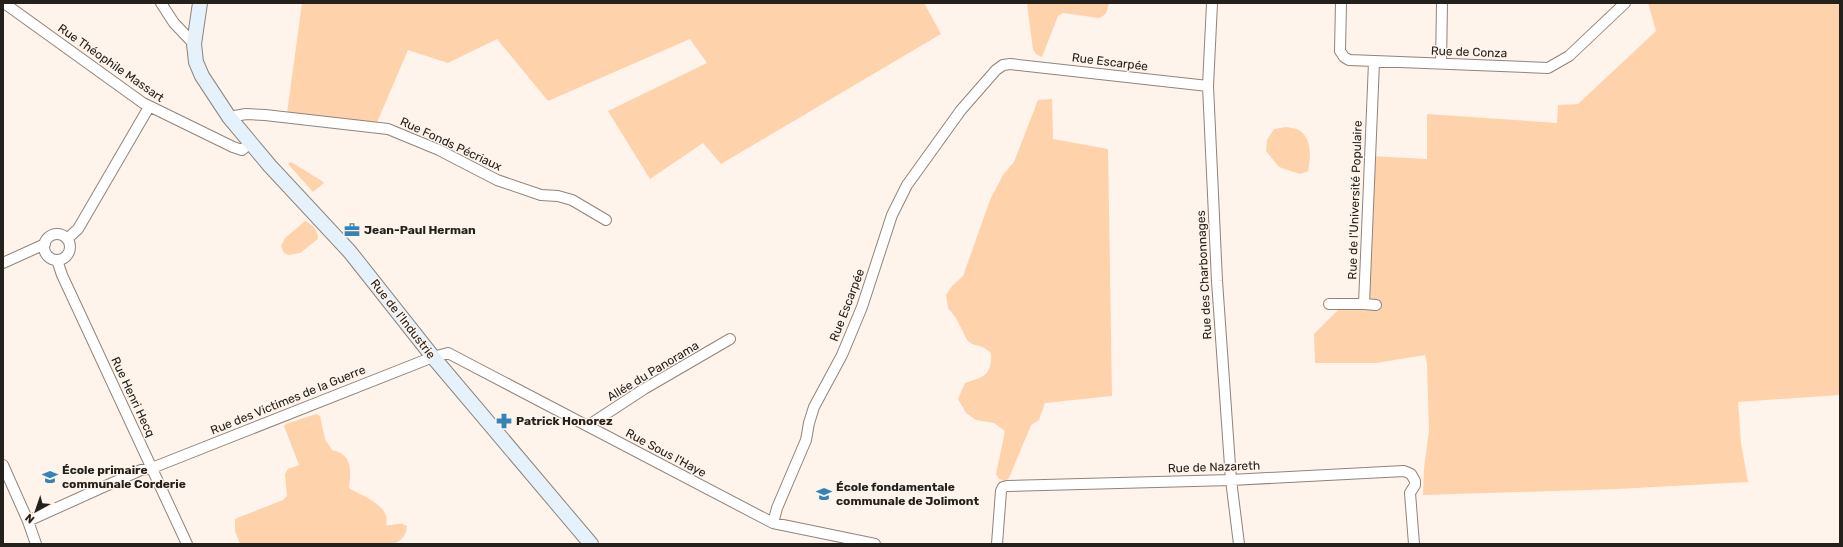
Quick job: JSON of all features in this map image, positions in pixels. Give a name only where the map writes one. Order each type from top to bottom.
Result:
[{"type":"street","name":"Rue Théophile Massart","points":[[4,3],[108,80],[149,107],[233,147],[242,150],[250,143]]},
{"type":"street","points":[[161,3],[174,23],[194,44]]},
{"type":"street","name":"Rue de l'Industrie","points":[[200,3],[194,44],[199,69],[229,117],[250,143],[350,252],[432,357],[591,544]]},
{"type":"street","name":"Rue des Charbonnages","points":[[1212,3],[1208,86],[1217,281],[1231,480],[1239,544]]},
{"type":"street","name":"Rue de Conza","points":[[1341,3],[1340,51],[1342,55],[1350,60],[1548,68],[1569,56],[1625,3]]},
{"type":"street","points":[[1441,64],[1442,3]]},
{"type":"street","name":"Rue de l'Université Populaire","points":[[1364,304],[1374,62]]},
{"type":"street","name":"Rue Escarpée","points":[[773,523],[777,508],[806,440],[814,407],[842,354],[862,307],[892,216],[900,199],[907,185],[952,123],[996,70],[1003,65],[1010,64],[1208,86]]},
{"type":"street","points":[[67,239],[78,229],[149,107]]},
{"type":"street","name":"Rue Fonds Pécriaux","points":[[229,117],[246,114],[265,115],[388,129],[439,150],[497,180],[542,195],[558,196],[572,200],[606,220]]},
{"type":"street","points":[[55,234],[64,236],[67,239],[70,245],[68,254],[61,259],[57,260],[48,256],[45,252],[45,244],[50,236],[55,234]]},
{"type":"street","points":[[3,263],[45,244]]},
{"type":"street","name":"Rue Henri Hecq","points":[[57,260],[62,274],[187,544]]},
{"type":"street","points":[[1329,304],[1376,304]]},
{"type":"street","name":"Allée du Panorama","points":[[589,425],[644,389],[730,339]]},
{"type":"street","name":"Rue Sous l'Haye","points":[[432,357],[443,353],[452,354],[589,425],[684,478],[773,523],[875,544]]},
{"type":"street","name":"Rue des Victimes de la Guerre","points":[[28,522],[141,470],[152,468],[432,357]]},
{"type":"street","points":[[3,465],[36,544]]},
{"type":"street","name":"Rue de Nazareth","points":[[997,544],[1001,491],[1003,487],[1008,486],[1231,480],[1404,471],[1411,474],[1415,481],[1415,485],[1410,493],[1414,544]]},
{"type":"shaded area","points":[[302,3],[924,3],[941,34],[721,164],[703,143],[650,179],[608,111],[707,63],[690,39],[548,101],[497,39],[448,63],[408,50],[375,127],[287,113]]},
{"type":"shaded area","points":[[1027,3],[1109,3],[1105,14],[1099,18],[1063,13],[1058,16],[1042,57],[1037,55],[1033,50]]},
{"type":"shaded area","points":[[1648,3],[1840,3],[1840,395],[1738,402],[1741,443],[1748,482],[1617,489],[1423,495],[1424,468],[1429,431],[1427,364],[1425,355],[1376,363],[1315,363],[1314,334],[1344,304],[1364,304],[1370,156],[1427,159],[1427,114],[1557,123],[1558,105],[1578,104],[1656,31]]},
{"type":"shaded area","points":[[1052,99],[1053,139],[1108,149],[1112,396],[1045,403],[1039,420],[1031,425],[1009,478],[1005,481],[999,479],[996,474],[1005,431],[994,423],[976,420],[966,413],[958,399],[965,383],[986,374],[990,366],[991,353],[983,347],[972,344],[967,340],[956,318],[948,308],[946,295],[952,286],[963,276],[990,200],[1003,175],[1014,162],[1038,100]]},
{"type":"shaded area","points":[[1286,127],[1299,130],[1306,138],[1310,149],[1308,171],[1300,174],[1279,167],[1266,151],[1267,140],[1274,129]]},
{"type":"shaded area","points":[[291,162],[324,183],[313,192],[288,164]]},
{"type":"shaded area","points":[[305,221],[314,228],[318,239],[300,253],[289,255],[284,253],[281,246],[285,238]]},
{"type":"shaded area","points":[[316,414],[320,416],[325,439],[332,450],[339,452],[347,459],[350,469],[349,488],[380,506],[386,518],[386,525],[399,524],[407,526],[406,533],[398,542],[392,544],[240,544],[235,531],[235,519],[283,500],[287,496],[285,474],[288,469],[299,465],[284,426]]},
{"type":"place","name":"Jean-Paul Herman","points":[[352,230]]},
{"type":"place","name":"Patrick Honorez","points":[[504,421]]},
{"type":"place","name":"École primaire communale Corderie","points":[[50,477]]},
{"type":"place","name":"École fondamentale communale de Jolimont","points":[[824,494]]}]
